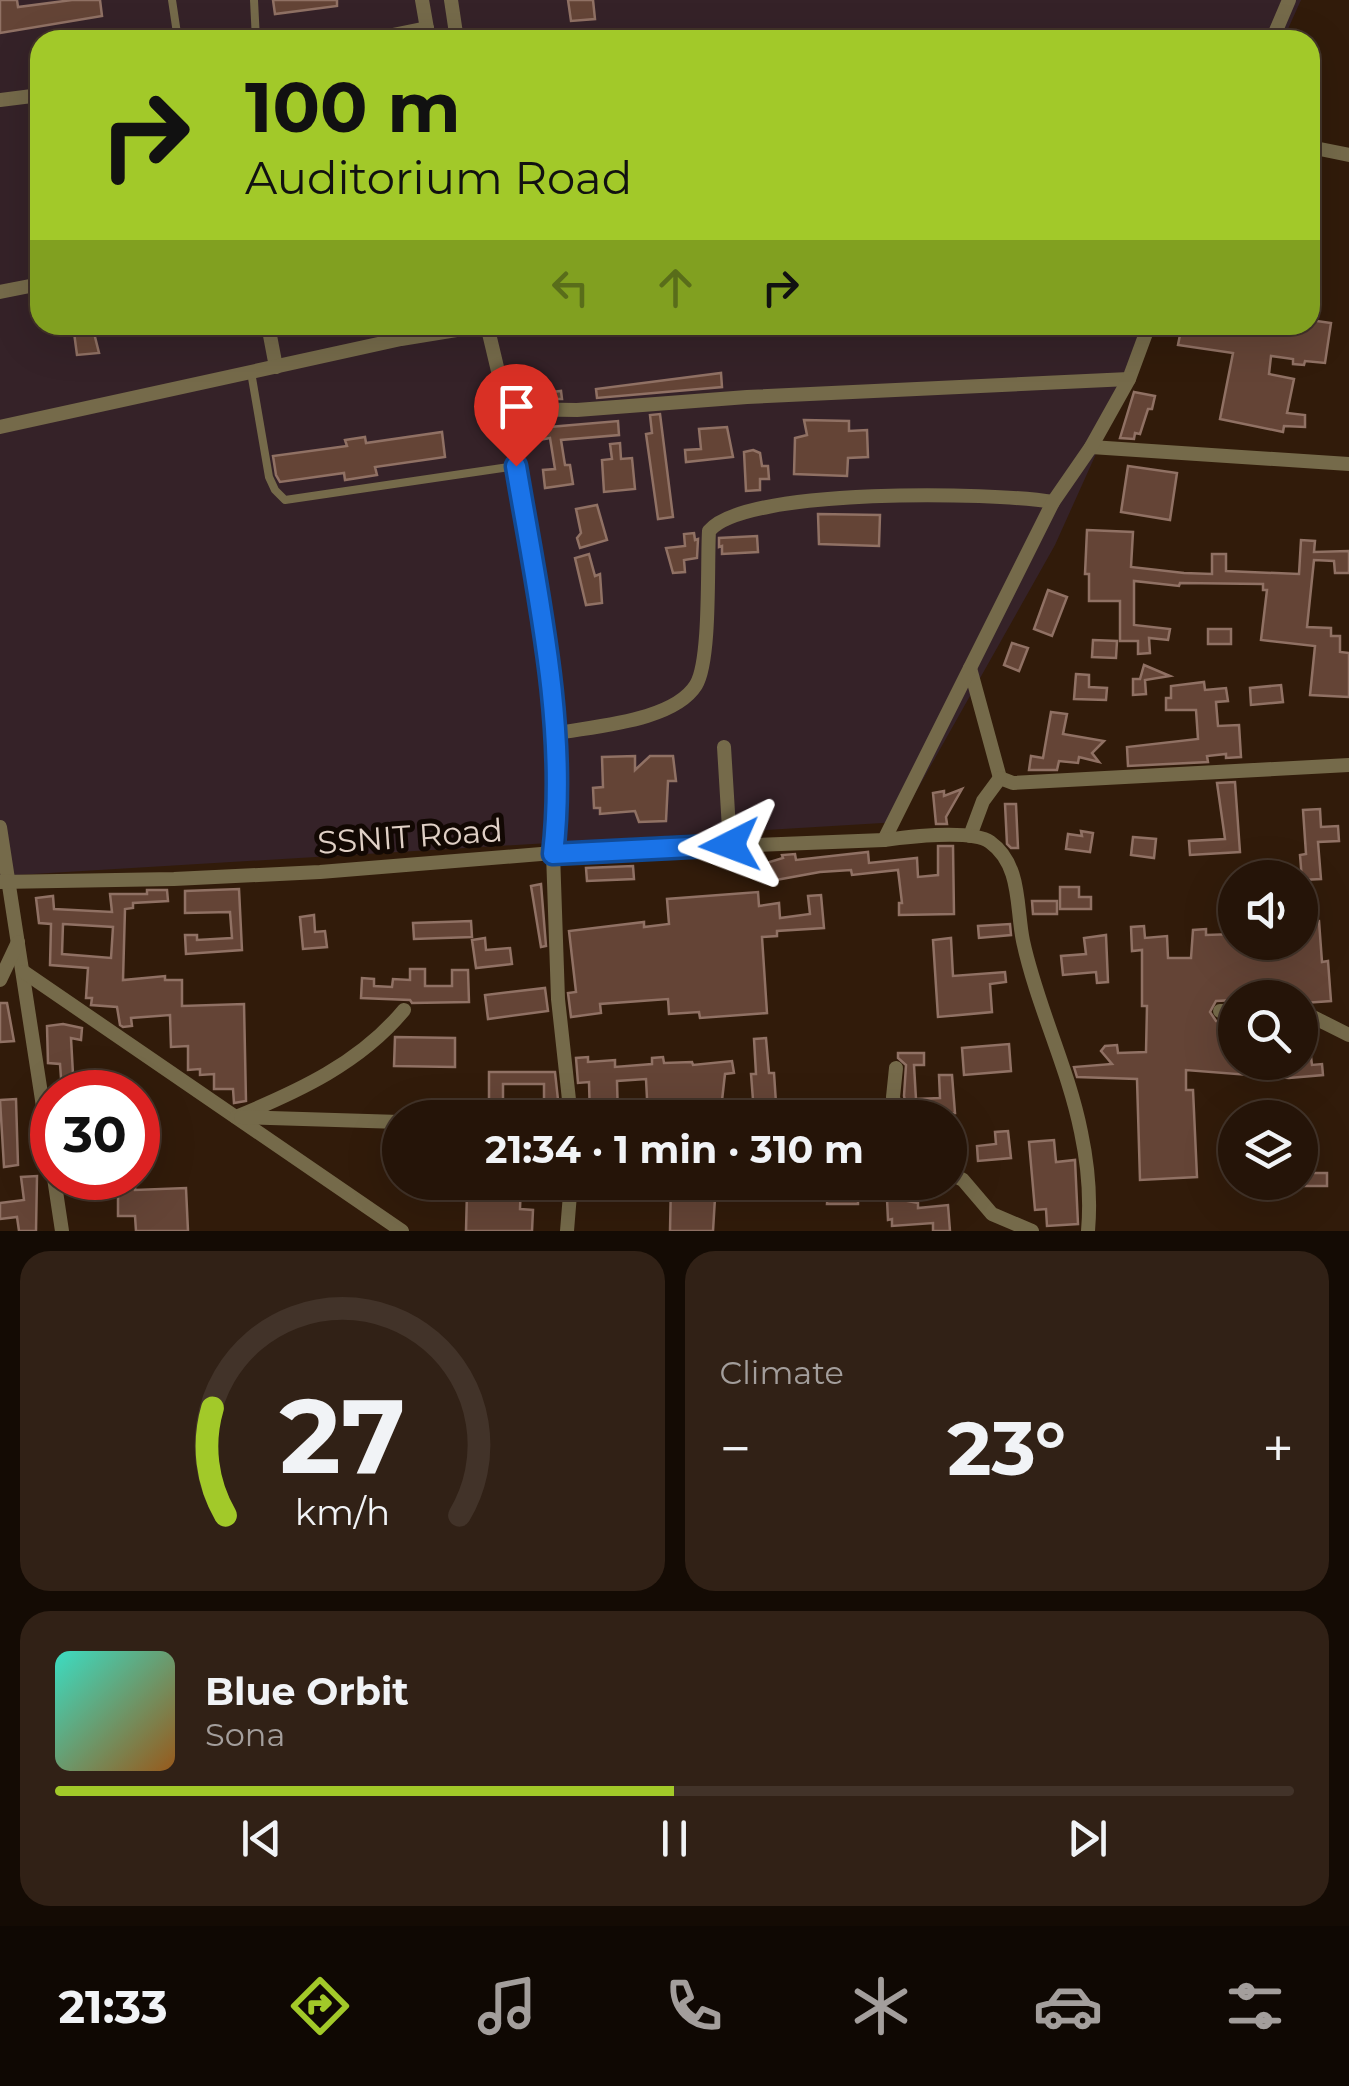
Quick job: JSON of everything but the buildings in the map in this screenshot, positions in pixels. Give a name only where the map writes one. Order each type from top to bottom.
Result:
[{"type":"street","points":[[422,0],[427,30]]},
{"type":"street","points":[[451,0],[455,30]]},
{"type":"street","points":[[1276,30],[1289,0]]},
{"type":"street","points":[[0,100],[30,96]]},
{"type":"street","points":[[1320,150],[1349,154]]},
{"type":"street","points":[[0,292],[30,286]]},
{"type":"street","points":[[270,335],[276,367]]},
{"type":"street","points":[[0,428],[425,335]]},
{"type":"street","points":[[489,335],[507,409],[548,658],[559,802],[553,854],[558,1000],[569,1100]]},
{"type":"street","points":[[884,840],[1053,502],[1129,379],[1145,335]]},
{"type":"street","points":[[507,409],[577,410],[729,398],[1129,379]]},
{"type":"street","points":[[1090,447],[1349,464]]},
{"type":"street","points":[[553,734],[646,716],[672,705],[698,682],[704,654],[709,531],[724,517],[764,508],[880,494],[974,495],[1053,502]]},
{"type":"street","points":[[970,668],[1000,778]]},
{"type":"street","points":[[724,747],[730,845]]},
{"type":"street","points":[[1000,778],[1013,783],[1099,780],[1349,765]]},
{"type":"street","points":[[1000,778],[983,800],[970,836],[989,840],[1008,862],[1018,891],[1022,935],[1032,978],[1080,1126],[1090,1204],[1088,1231]]},
{"type":"street","points":[[0,826],[4,882],[19,941],[38,1070]]},
{"type":"street","name":"SSNIT Road","points":[[4,882],[320,872],[553,854],[970,836]]},
{"type":"street","points":[[0,980],[19,941]]},
{"type":"street","points":[[24,972],[402,1231]]},
{"type":"street","points":[[236,1117],[304,1089],[382,1036],[404,1010]]},
{"type":"street","points":[[1318,1019],[1349,1035]]},
{"type":"street","points":[[894,1100],[896,1068]]},
{"type":"street","points":[[236,1117],[382,1121]]},
{"type":"street","points":[[967,1184],[992,1214],[1032,1231]]},
{"type":"street","points":[[57,1200],[62,1231]]},
{"type":"street","points":[[566,1231],[569,1200]]},
{"type":"lane","points":[[172,0],[176,30]]},
{"type":"lane","points":[[254,0],[256,30]]},
{"type":"lane","points":[[251,372],[269,477],[285,500],[516,466]]},
{"type":"shaded area","points":[[0,0],[1301,0],[1288,30],[30,30],[30,335],[1150,335],[1055,545],[899,822],[0,876]]},
{"type":"route","points":[[516,466],[548,658],[559,802],[553,854],[730,845]]}]
